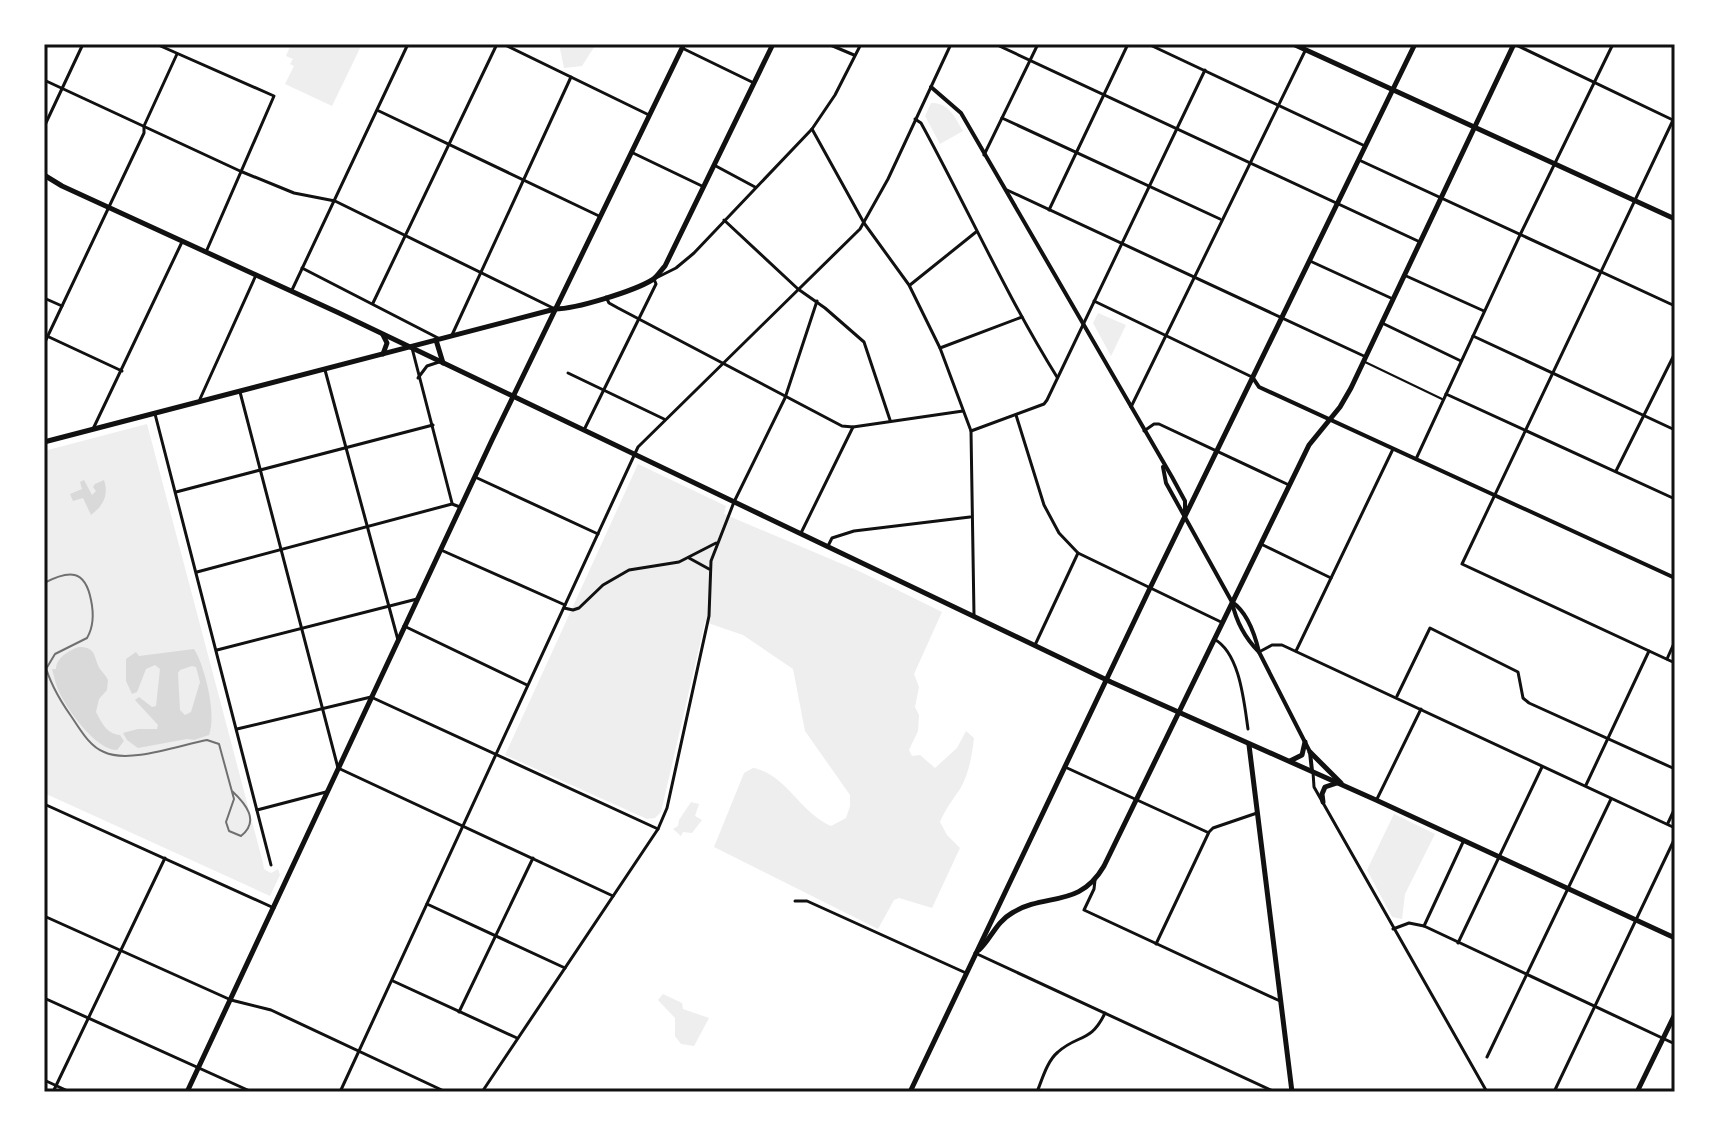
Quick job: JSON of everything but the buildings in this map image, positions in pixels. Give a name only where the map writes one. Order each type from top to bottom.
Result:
[{"type":"main road","points":[[44,442],[555,309],[573,308],[654,279],[670,257],[773,44]]},
{"type":"main road","points":[[1293,44],[1675,219]]},
{"type":"main road","points":[[910,1092],[1151,586],[1415,44]]},
{"type":"main road","points":[[975,953],[1012,913],[1032,905],[1060,900],[1095,880],[1104,866],[1309,445],[1344,400],[1365,359],[1514,44]]},
{"type":"main road","points":[[187,1092],[460,507],[683,46]]},
{"type":"main road","points":[[44,175],[1106,680],[1675,938]]},
{"type":"main road","points":[[383,334],[387,343],[383,354]]},
{"type":"main road","points":[[438,340],[441,363]]},
{"type":"main road","points":[[1289,761],[1302,755],[1305,742]]},
{"type":"main road","points":[[1249,745],[1292,1092]]},
{"type":"main road","points":[[1310,752],[1341,784]]},
{"type":"main road","points":[[1323,802],[1325,787],[1341,784]]},
{"type":"main road","points":[[1637,1092],[1675,1014]]},
{"type":"street","points":[[44,127],[83,44]]},
{"type":"street","points":[[156,44],[274,96],[206,252]]},
{"type":"street","points":[[291,291],[408,44]]},
{"type":"street","points":[[373,303],[500,44],[649,115]]},
{"type":"street","points":[[828,44],[855,56]]},
{"type":"street","points":[[584,430],[656,284],[654,279],[683,261],[812,129],[826,111],[861,44]]},
{"type":"street","points":[[340,1092],[638,447],[864,223],[951,44]]},
{"type":"street","points":[[995,44],[1420,242]]},
{"type":"street","points":[[984,155],[1038,44]]},
{"type":"street","points":[[1049,210],[1128,44]]},
{"type":"street","points":[[1148,44],[1365,146]]},
{"type":"street","points":[[1514,44],[1674,119],[1462,564],[1675,663]]},
{"type":"street","points":[[1416,459],[1613,44]]},
{"type":"street","points":[[683,46],[754,83]]},
{"type":"street","points":[[1131,407],[1305,50]]},
{"type":"street","points":[[44,344],[144,133],[144,126],[177,54]]},
{"type":"street","points":[[971,431],[1044,404],[1205,70]]},
{"type":"street","points":[[452,336],[571,77]]},
{"type":"street","points":[[44,80],[240,171],[294,193],[335,201],[555,309]]},
{"type":"street","points":[[931,87],[961,113],[1185,501],[1186,518],[1232,602],[1239,607],[1256,637],[1259,652],[1310,752],[1314,787],[1487,1092]]},
{"type":"street","points":[[378,111],[599,216]]},
{"type":"street","points":[[1002,118],[1221,220]]},
{"type":"street","points":[[915,119],[921,123],[976,232],[1057,377]]},
{"type":"street","points":[[812,129],[864,223],[909,285],[940,348],[971,431],[974,615]]},
{"type":"street","points":[[631,152],[704,187]]},
{"type":"street","points":[[1359,160],[1675,306]]},
{"type":"street","points":[[714,165],[755,187]]},
{"type":"street","points":[[1007,190],[1365,359]]},
{"type":"street","points":[[724,220],[798,289],[817,301],[864,342],[891,421]]},
{"type":"street","points":[[909,285],[976,232]]},
{"type":"street","points":[[93,429],[182,242]]},
{"type":"street","points":[[670,257],[675,262],[683,261]]},
{"type":"street","points":[[1310,261],[1393,299]]},
{"type":"street","points":[[302,268],[438,340]]},
{"type":"street","points":[[200,402],[200,395],[256,275]]},
{"type":"street","points":[[1404,275],[1484,311]]},
{"type":"street","points":[[606,297],[609,303],[842,426],[963,411]]},
{"type":"street","points":[[44,298],[62,306]]},
{"type":"street","points":[[482,1092],[658,829],[667,808],[709,616],[709,569],[734,502],[785,398],[817,301]]},
{"type":"street","points":[[1094,301],[1253,378],[1259,387],[1675,578]]},
{"type":"street","points":[[940,348],[1022,317]]},
{"type":"street","points":[[1382,323],[1462,361]]},
{"type":"street","points":[[1473,336],[1675,430]]},
{"type":"street","points":[[47,337],[122,371]]},
{"type":"street","points":[[412,348],[452,504]]},
{"type":"street","points":[[1616,472],[1675,353]]},
{"type":"street","points":[[418,378],[427,366],[441,363]]},
{"type":"street","points":[[325,370],[398,641]]},
{"type":"street","points":[[568,373],[664,419]]},
{"type":"street","points":[[240,392],[338,768],[613,896]]},
{"type":"street","points":[[1446,394],[1675,499]]},
{"type":"street","points":[[155,414],[271,865]]},
{"type":"street","points":[[1016,415],[1044,505],[1059,533],[1078,553],[1222,622]]},
{"type":"street","points":[[1144,431],[1159,424],[1289,486]]},
{"type":"street","points":[[176,492],[433,425]]},
{"type":"street","points":[[801,533],[853,427]]},
{"type":"street","points":[[1296,651],[1393,449]]},
{"type":"street","points":[[475,477],[598,534]]},
{"type":"street","points":[[196,572],[452,504],[460,507]]},
{"type":"street","points":[[828,546],[832,538],[854,531],[971,517]]},
{"type":"street","points":[[441,550],[573,610],[603,585],[629,570],[671,564],[717,542]]},
{"type":"street","points":[[1260,544],[1331,578]]},
{"type":"street","points":[[1035,645],[1078,553]]},
{"type":"street","points":[[689,558],[709,569]]},
{"type":"street","points":[[217,650],[417,599]]},
{"type":"street","points":[[404,626],[528,686]]},
{"type":"street","points":[[1396,697],[1430,628],[1518,672],[1523,698],[1529,703],[1675,769]]},
{"type":"street","points":[[1214,639],[1220,642],[1240,677],[1248,729]]},
{"type":"street","points":[[1667,659],[1675,641]]},
{"type":"street","points":[[1259,652],[1272,645],[1282,645],[1675,828]]},
{"type":"street","points":[[1585,787],[1649,651]]},
{"type":"street","points":[[237,729],[371,697],[658,829]]},
{"type":"street","points":[[1376,800],[1421,709]]},
{"type":"street","points":[[1065,767],[1209,832]]},
{"type":"street","points":[[1458,943],[1542,767]]},
{"type":"street","points":[[257,810],[326,792]]},
{"type":"street","points":[[1487,1057],[1611,799]]},
{"type":"street","points":[[44,804],[274,908]]},
{"type":"street","points":[[1667,824],[1675,808]]},
{"type":"street","points":[[1156,944],[1209,832],[1257,813]]},
{"type":"street","points":[[1554,1092],[1675,838]]},
{"type":"street","points":[[1424,926],[1464,840]]},
{"type":"street","points":[[53,1092],[165,858]]},
{"type":"street","points":[[459,1012],[533,858]]},
{"type":"street","points":[[1095,880],[1084,910],[1281,1001]]},
{"type":"street","points":[[795,901],[807,901],[966,973]]},
{"type":"street","points":[[427,904],[565,968]]},
{"type":"street","points":[[44,916],[231,1000],[271,1010],[446,1092]]},
{"type":"street","points":[[1393,929],[1409,923],[1424,926],[1675,1044]]},
{"type":"street","points":[[975,953],[1275,1092]]},
{"type":"street","points":[[392,981],[517,1038]]},
{"type":"street","points":[[44,998],[252,1092]]},
{"type":"street","points":[[1037,1092],[1052,1059],[1059,1051],[1098,1029],[1105,1013]]},
{"type":"street","points":[[44,1080],[70,1092]]},
{"type":"street","points":[[1255,1090],[1258,1085]]},
{"type":"lane","points":[[1365,359],[1443,399]]},
{"type":"shaded area","points":[[291,44],[362,44],[332,106],[285,84],[294,66],[290,64],[293,59],[286,56]]},
{"type":"shaded area","points":[[559,44],[596,44],[582,66],[564,68]]},
{"type":"shaded area","points":[[931,103],[946,108],[963,131],[940,144],[925,116]]},
{"type":"shaded area","points":[[1098,313],[1126,325],[1111,356],[1093,323]]},
{"type":"shaded area","points":[[147,424],[264,869],[271,873],[278,869],[280,875],[270,896],[44,793],[44,451]]},
{"type":"shaded area","points":[[638,464],[726,506],[724,514],[861,572],[942,612],[914,674],[919,687],[915,707],[919,715],[918,731],[909,750],[912,756],[920,755],[935,768],[957,748],[966,731],[974,738],[966,777],[940,822],[960,848],[932,908],[899,898],[894,900],[878,929],[714,847],[744,773],[753,768],[775,778],[810,812],[831,826],[846,818],[850,806],[850,795],[805,731],[793,669],[743,635],[705,622],[661,812],[655,818],[647,819],[505,755]]},
{"type":"shaded area","points":[[84,480],[92,495],[96,491],[93,487],[95,484],[104,480],[105,485],[104,500],[91,515],[83,498],[73,501],[70,494],[82,489],[80,482]]},
{"type":"shaded area","points":[[79,647],[92,651],[108,680],[107,690],[99,699],[96,712],[108,730],[120,735],[124,741],[117,750],[91,736],[66,705],[57,687],[52,669],[56,669],[64,655]]},
{"type":"shaded area","points":[[194,649],[209,691],[212,716],[209,735],[138,748],[127,740],[123,733],[157,729],[158,725],[135,700],[139,697],[152,707],[156,706],[160,669],[155,665],[146,669],[137,692],[132,694],[126,681],[126,659],[136,652],[139,656]],"holes":[[[196,667],[200,682],[191,712],[185,715],[180,710],[178,673]]]},
{"type":"shaded area","points":[[691,802],[699,804],[695,816],[702,820],[692,833],[683,832],[681,836],[673,829],[678,826]]},
{"type":"shaded area","points":[[1394,814],[1435,834],[1405,894],[1402,919],[1392,917],[1367,870]]},
{"type":"shaded area","points":[[663,994],[682,1003],[683,1009],[709,1018],[694,1046],[681,1044],[675,1036],[675,1018],[658,1000]]},
{"type":"railway","points":[[44,583],[68,574],[80,578],[88,590],[93,615],[87,638],[55,654],[46,669]]},
{"type":"railway","points":[[44,661],[59,697],[81,732],[104,752],[127,756],[207,740],[219,744],[234,799],[226,822],[229,831],[241,836],[250,824],[249,813],[232,791]]}]
